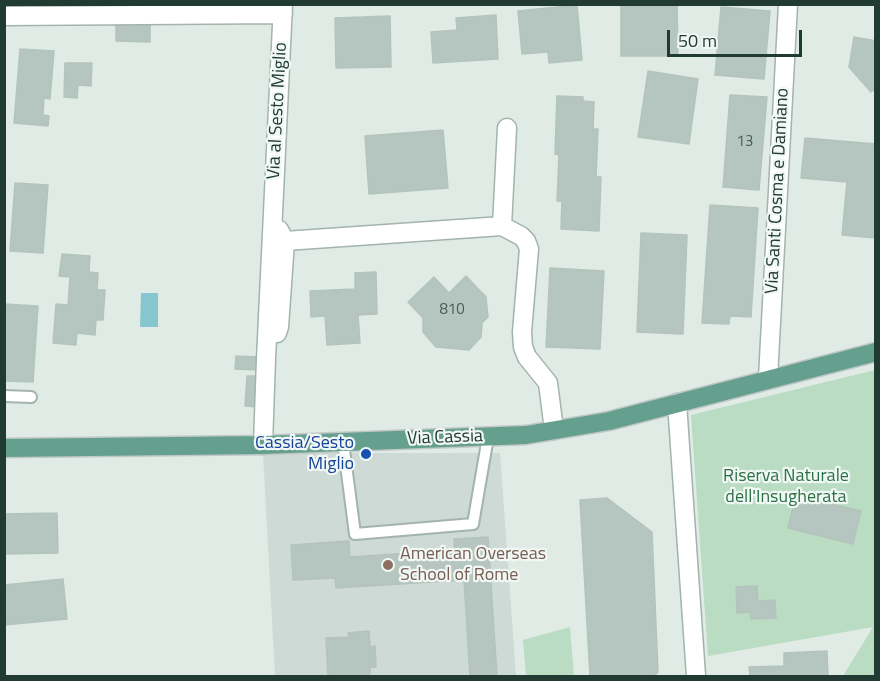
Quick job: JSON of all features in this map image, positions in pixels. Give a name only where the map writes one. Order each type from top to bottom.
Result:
[{"type":"main road","name":"Via Cassia","points":[[4,448],[263,445],[526,435],[609,421],[768,378],[876,352]]},
{"type":"street","name":"Via Santi Cosma e Damiano","points":[[768,378],[788,4]]},
{"type":"street","points":[[4,16],[103,10],[283,9]]},
{"type":"street","name":"Via al Sesto Miglio","points":[[263,445],[283,9]]},
{"type":"street","points":[[502,226],[507,128]]},
{"type":"street","points":[[272,218],[285,241],[502,226],[521,236],[529,249],[522,332],[523,347],[527,357],[548,382],[554,430]]},
{"type":"street","name":"Via al Sesto Miglio","points":[[266,359],[279,327],[285,241]]},
{"type":"street","points":[[677,403],[696,676]]},
{"type":"lane","points":[[4,396],[31,397]]},
{"type":"lane","points":[[343,442],[355,534],[473,524],[488,437]]},
{"type":"shaded area","name":"American Overseas School of Rome","points":[[263,453],[500,453],[516,676],[275,676]]},
{"type":"green space","name":"Riserva Naturale dell'Insugherata","points":[[875,370],[875,676],[843,676],[873,627],[708,656],[691,415]]},
{"type":"green space","points":[[570,627],[574,676],[526,676],[523,640]]},
{"type":"water","points":[[141,293],[158,293],[158,327],[140,327]]},
{"type":"building","points":[[621,4],[677,4],[678,56],[621,56]]},
{"type":"building","points":[[577,5],[582,60],[549,63],[548,52],[522,54],[518,11]]},
{"type":"building","points":[[721,7],[770,11],[764,79],[715,75]]},
{"type":"building","points":[[496,15],[498,59],[433,63],[431,32],[457,30],[456,18]]},
{"type":"building","points":[[390,16],[391,67],[336,68],[335,18]]},
{"type":"building","points":[[116,24],[150,24],[150,42],[116,41]]},
{"type":"building","points":[[854,37],[876,41],[876,88],[871,92],[849,67]]},
{"type":"building","points":[[20,49],[54,51],[50,99],[44,98],[43,115],[49,116],[48,126],[14,123]]},
{"type":"building","points":[[65,63],[92,63],[91,86],[78,85],[77,98],[64,97]]},
{"type":"building","points":[[648,71],[698,79],[689,144],[638,137]]},
{"type":"building","points":[[730,95],[767,97],[759,190],[723,187]]},
{"type":"building","points":[[557,96],[583,97],[583,101],[594,102],[593,129],[598,129],[596,177],[601,177],[599,231],[561,229],[562,201],[557,201],[559,155],[555,154]]},
{"type":"building","points":[[443,130],[448,188],[369,194],[365,136]]},
{"type":"building","points":[[805,138],[876,144],[876,238],[842,235],[847,182],[801,178]]},
{"type":"building","points":[[15,183],[48,185],[43,253],[10,251]]},
{"type":"building","points":[[710,205],[758,208],[751,317],[730,316],[729,324],[702,323]]},
{"type":"building","points":[[641,233],[687,235],[683,334],[637,332]]},
{"type":"building","points":[[62,254],[90,256],[89,272],[98,273],[97,290],[105,290],[103,320],[96,320],[95,335],[77,333],[76,345],[53,343],[56,304],[68,305],[70,277],[59,276]]},
{"type":"building","points":[[550,268],[604,271],[600,349],[546,347]]},
{"type":"building","points":[[376,272],[377,314],[358,315],[360,343],[327,345],[325,316],[311,317],[310,291],[355,289],[355,273]]},
{"type":"building","points":[[466,276],[486,297],[488,317],[482,323],[481,337],[469,350],[436,347],[423,332],[423,318],[408,302],[434,277],[449,293]]},
{"type":"building","points":[[4,304],[38,306],[33,382],[4,381]]},
{"type":"building","points":[[236,356],[258,357],[258,370],[235,369]]},
{"type":"building","points":[[247,376],[260,376],[258,407],[245,406]]},
{"type":"building","points":[[796,495],[861,511],[853,544],[788,528]]},
{"type":"building","points":[[607,498],[652,532],[658,672],[654,676],[590,676],[580,500]]},
{"type":"building","points":[[57,513],[58,553],[4,554],[4,514]]},
{"type":"building","points":[[488,537],[497,676],[470,676],[464,580],[336,588],[335,578],[293,580],[291,545],[349,541],[350,557],[455,550],[454,539]]},
{"type":"building","points":[[63,579],[67,619],[4,625],[4,585]]},
{"type":"building","points":[[757,586],[758,601],[775,600],[776,618],[751,619],[750,612],[737,613],[736,587]]},
{"type":"building","points":[[369,631],[370,647],[375,646],[376,667],[370,667],[370,676],[328,676],[326,638],[349,637],[348,633]]},
{"type":"building","points":[[827,651],[828,676],[750,676],[749,667],[784,666],[784,653]]},
{"type":"place","name":"Cassia/Sesto Miglio","points":[[366,454]]},
{"type":"place","name":"American Overseas School of Rome","points":[[388,565]]}]
